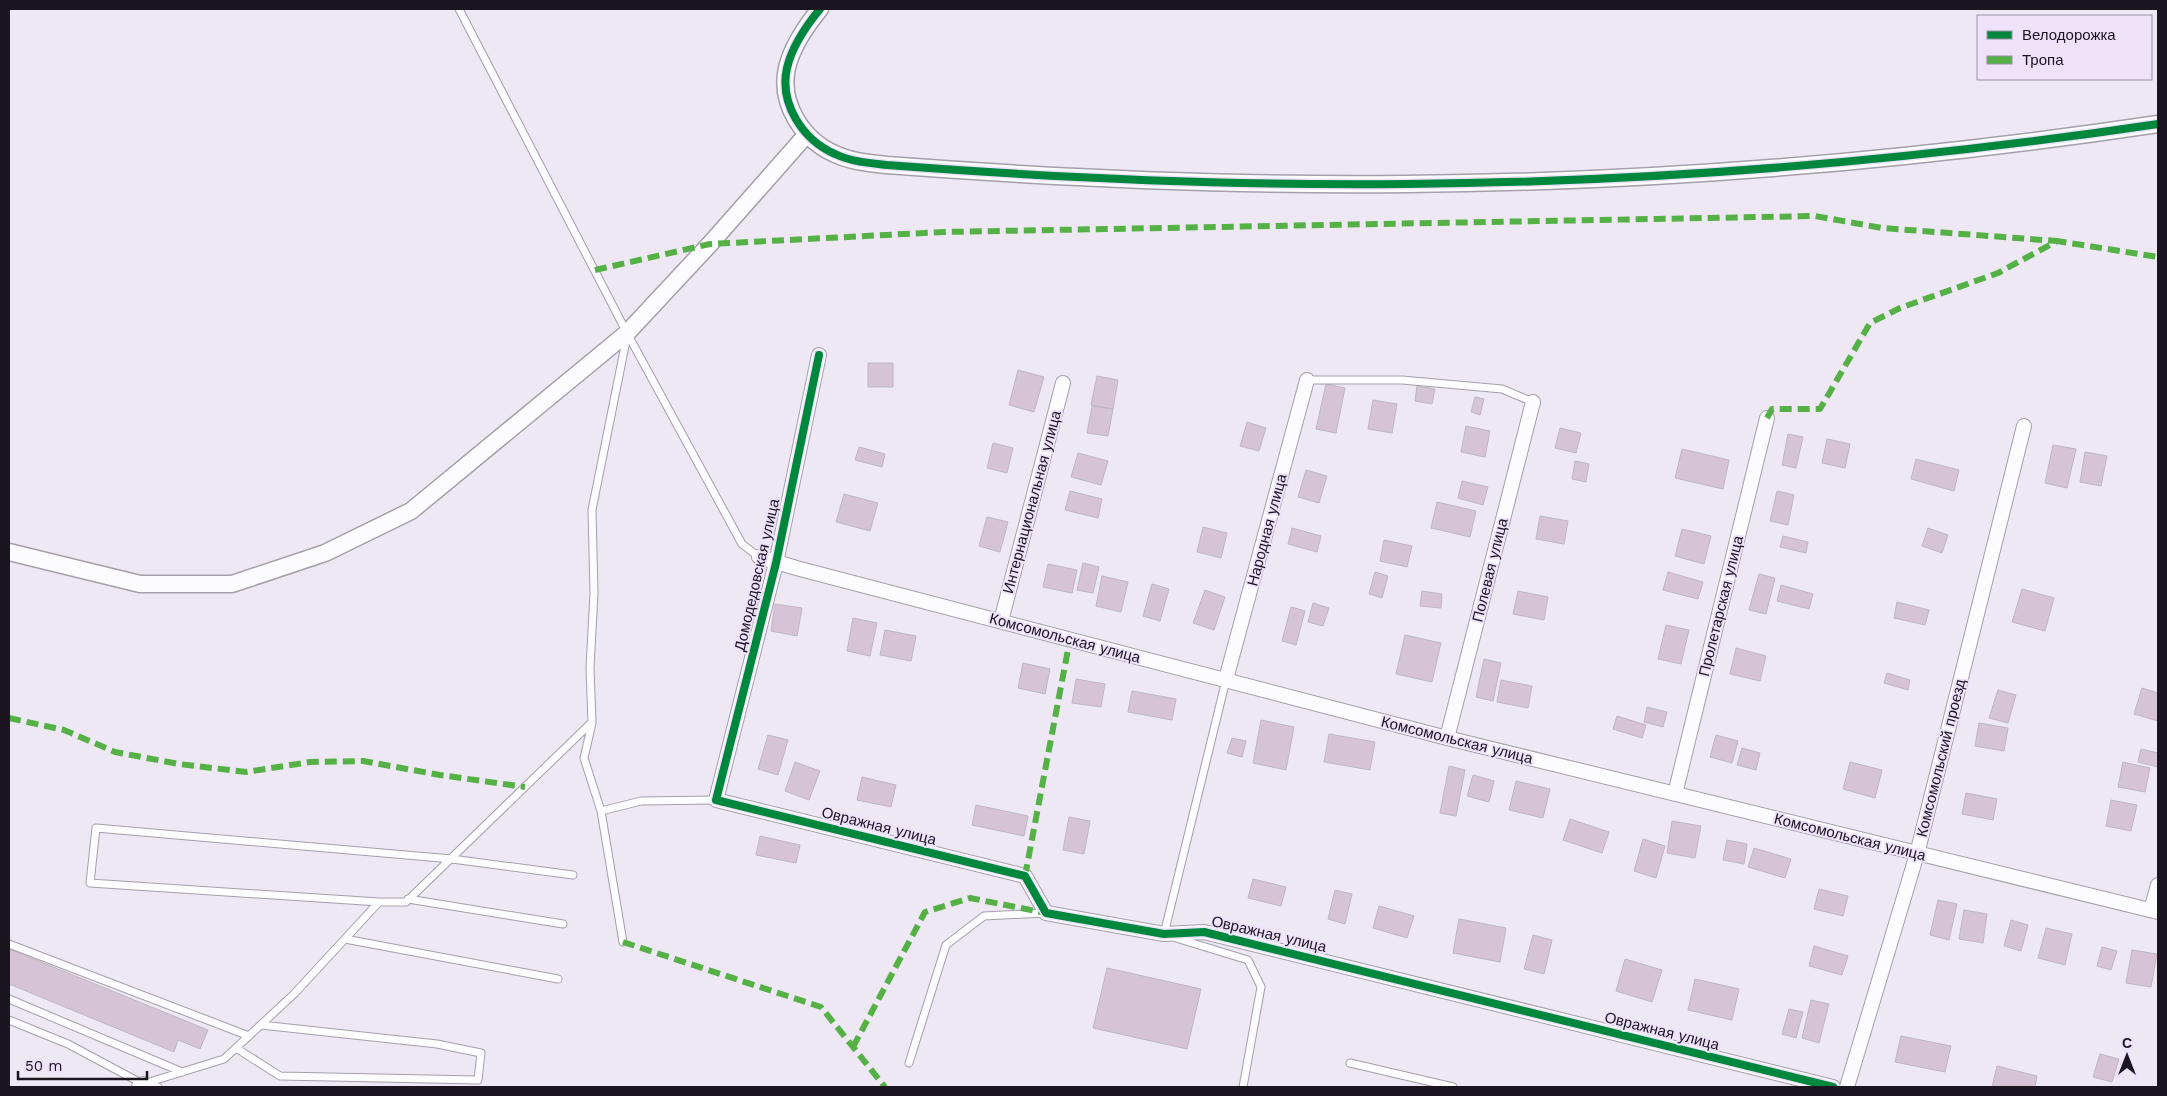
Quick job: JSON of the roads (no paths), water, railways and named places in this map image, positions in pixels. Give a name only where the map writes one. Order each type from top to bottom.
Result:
[{"type":"street","points":[[820,9],[793,50],[786,75],[786,90],[790,107],[807,134],[815,142],[835,154],[862,162],[887,165],[1164,181],[1280,184],[1403,184],[1605,179],[1834,163],[1968,149],[2158,124]]},
{"type":"street","points":[[9,552],[140,584],[232,584],[325,553],[411,511],[627,333],[710,244],[807,134]]},
{"type":"street","name":"Домодедовская улица","points":[[716,800],[776,563],[819,355]]},
{"type":"street","name":"Народная улица","points":[[1226,679],[1306,380]]},
{"type":"street","name":"Интернациональная улица","points":[[1001,621],[1063,382]]},
{"type":"street","name":"Полевая улица","points":[[1447,738],[1533,402]]},
{"type":"street","name":"Пролетарская улица","points":[[1675,794],[1766,418]]},
{"type":"street","name":"Комсомольский проезд","points":[[1847,1087],[1917,854],[2024,426]]},
{"type":"street","name":"Комсомольская улица","points":[[759,557],[1447,738],[2155,911]]},
{"type":"street","name":"Овражная улица","points":[[716,800],[1025,876],[1046,913],[1164,934],[1204,932],[1833,1087]]},
{"type":"street","points":[[2155,911],[2158,885]]},
{"type":"lane","points":[[459,9],[627,333],[742,544],[759,557]]},
{"type":"lane","points":[[623,942],[601,811],[584,758],[592,723],[590,668],[594,593],[592,510],[627,333]]},
{"type":"lane","points":[[1306,380],[1402,380],[1502,389],[1533,402]]},
{"type":"lane","points":[[1226,679],[1164,934],[1248,960],[1261,987],[1243,1087]]},
{"type":"lane","points":[[573,875],[452,859],[96,828],[90,883],[379,902],[406,902],[452,859],[592,723]]},
{"type":"lane","points":[[601,811],[642,801],[716,800]]},
{"type":"lane","points":[[408,899],[563,924]]},
{"type":"lane","points":[[141,1086],[224,1059],[294,994],[379,902]]},
{"type":"lane","points":[[909,1063],[946,945],[984,916],[1046,913]]},
{"type":"lane","points":[[345,939],[558,979]]},
{"type":"lane","points":[[9,944],[249,1036]]},
{"type":"lane","points":[[9,999],[182,1072]]},
{"type":"lane","points":[[9,1020],[68,1044],[141,1086],[158,1087]]},
{"type":"lane","points":[[236,1048],[280,1076],[478,1080],[481,1053],[437,1044],[261,1025]]},
{"type":"lane","points":[[1350,1063],[1453,1087]]}]
